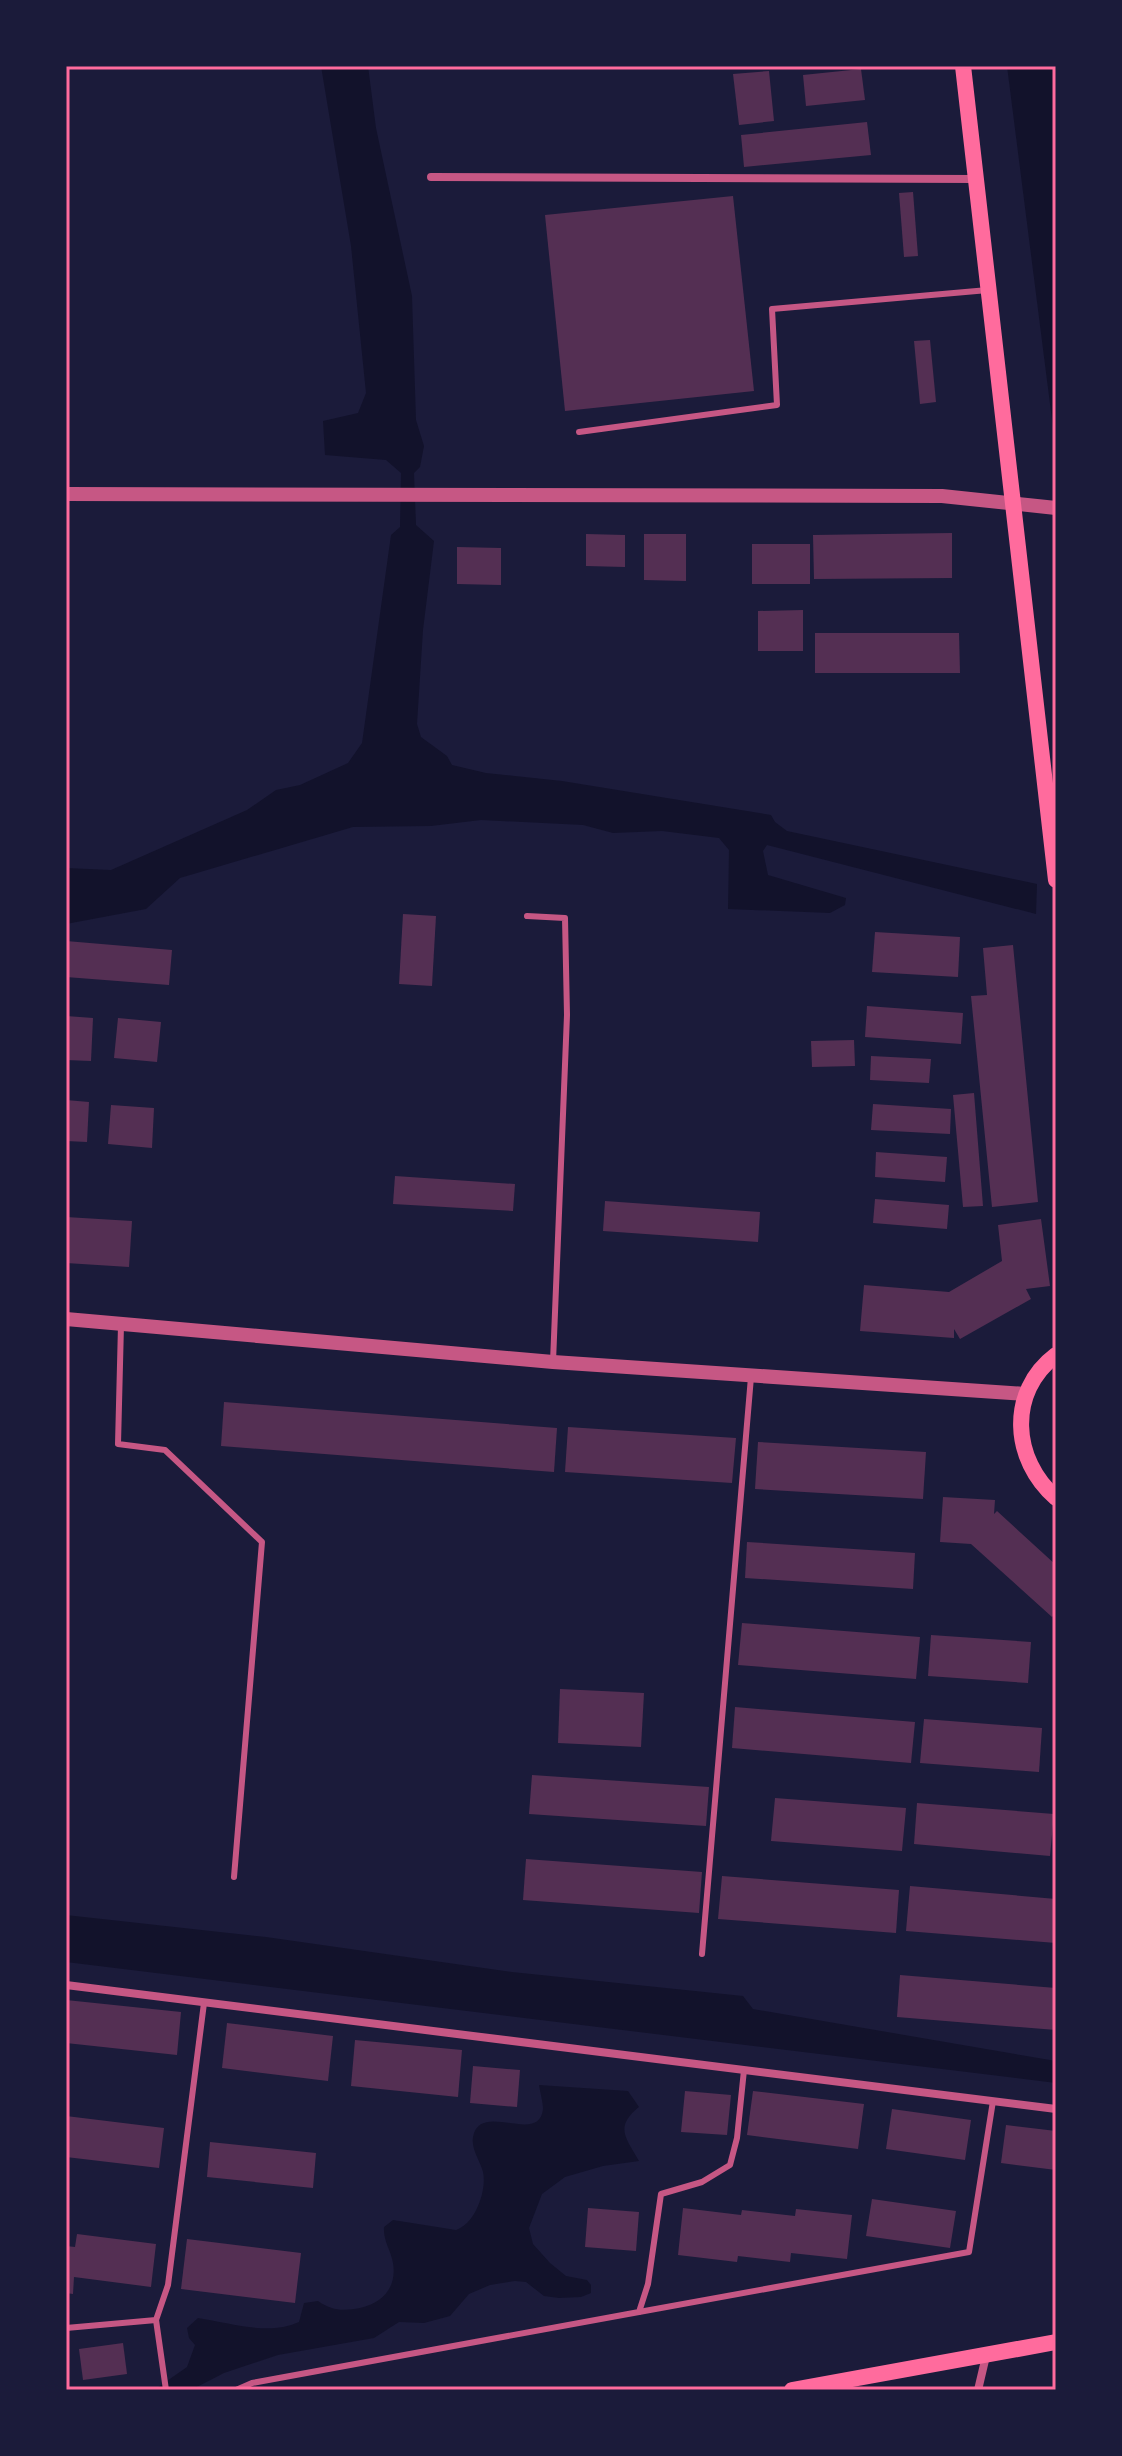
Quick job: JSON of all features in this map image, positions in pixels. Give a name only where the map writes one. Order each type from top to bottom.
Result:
[{"type":"main road","points":[[963,66],[1056,880]]},
{"type":"main road","points":[[1056,1355],[1044,1364],[1026,1394],[1020,1425],[1025,1457],[1041,1485],[1056,1498]]},
{"type":"main road","points":[[792,2390],[1056,2342]]},
{"type":"street","points":[[431,177],[976,179]]},
{"type":"street","points":[[66,494],[942,496],[1056,508]]},
{"type":"street","points":[[66,1319],[553,1362],[1026,1394]]},
{"type":"street","points":[[66,1985],[1056,2109]]},
{"type":"street","points":[[978,2390],[986,2355]]},
{"type":"lane","points":[[579,432],[777,405],[772,309],[989,290]]},
{"type":"lane","points":[[527,916],[565,918],[567,1015],[553,1362]]},
{"type":"lane","points":[[121,1324],[118,1444],[165,1450],[262,1542],[234,1877]]},
{"type":"lane","points":[[702,1954],[751,1377]]},
{"type":"lane","points":[[166,2390],[156,2320],[168,2285],[204,2003]]},
{"type":"lane","points":[[639,2312],[648,2284],[661,2194],[702,2182],[730,2165],[737,2138],[744,2070]]},
{"type":"lane","points":[[236,2390],[252,2383],[969,2252],[993,2101]]},
{"type":"lane","points":[[66,2328],[156,2320]]},
{"type":"shaded area","points":[[321,66],[368,66],[376,128],[412,296],[416,420],[424,446],[420,467],[414,473],[416,525],[434,541],[423,630],[417,724],[421,737],[447,756],[452,765],[486,773],[562,781],[771,815],[787,831],[1037,884],[1036,914],[767,845],[763,851],[768,875],[846,898],[845,905],[830,913],[728,909],[729,850],[719,838],[662,831],[613,833],[583,825],[481,820],[431,826],[353,827],[180,878],[146,909],[66,924],[66,868],[111,870],[247,810],[276,790],[300,785],[348,763],[362,743],[391,535],[400,527],[401,473],[386,460],[325,455],[323,421],[358,413],[366,393],[351,246]]},
{"type":"shaded area","points":[[1007,66],[1056,66],[1056,451]]},
{"type":"shaded area","points":[[66,1915],[266,1937],[512,1972],[743,1996],[753,2009],[1056,2061],[1056,2083],[66,1962]]},
{"type":"shaded area","points":[[539,2085],[628,2091],[639,2107],[627,2121],[625,2133],[639,2161],[603,2166],[565,2177],[542,2194],[529,2228],[533,2244],[550,2263],[566,2276],[587,2280],[591,2293],[581,2297],[559,2298],[544,2296],[526,2282],[490,2285],[469,2294],[450,2316],[424,2323],[399,2322],[374,2338],[278,2355],[224,2373],[191,2390],[154,2390],[187,2367],[195,2345],[189,2338],[187,2328],[198,2318],[275,2328],[299,2322],[304,2303],[318,2301],[333,2308],[349,2310],[368,2306],[382,2298],[387,2293],[394,2272],[384,2227],[393,2220],[456,2230],[463,2227],[474,2214],[483,2188],[483,2172],[473,2142],[478,2127],[486,2122],[531,2124],[539,2119],[543,2109]]},
{"type":"building","points":[[861,69],[865,100],[806,106],[803,75]]},
{"type":"building","points":[[769,71],[774,121],[739,125],[733,74]]},
{"type":"building","points":[[867,122],[871,155],[744,167],[741,135]]},
{"type":"building","points":[[913,192],[918,256],[904,257],[899,193]]},
{"type":"building","points":[[733,196],[754,391],[565,411],[545,215]]},
{"type":"building","points":[[930,340],[936,402],[920,404],[914,341]]},
{"type":"building","points":[[952,533],[952,578],[814,579],[813,535]]},
{"type":"building","points":[[586,534],[625,535],[625,567],[586,566]]},
{"type":"building","points":[[644,534],[686,534],[686,581],[644,580]]},
{"type":"building","points":[[752,544],[810,544],[810,584],[752,584]]},
{"type":"building","points":[[457,547],[501,548],[501,585],[457,584]]},
{"type":"building","points":[[803,610],[803,651],[758,651],[758,611]]},
{"type":"building","points":[[815,633],[959,633],[960,673],[815,673]]},
{"type":"building","points":[[403,914],[436,916],[432,986],[399,984]]},
{"type":"building","points":[[875,932],[960,937],[958,977],[872,972]]},
{"type":"building","points":[[66,941],[172,950],[169,985],[66,977]]},
{"type":"building","points":[[1013,945],[1038,1202],[992,1207],[971,996],[987,995],[983,948]]},
{"type":"building","points":[[867,1006],[963,1013],[961,1044],[865,1037]]},
{"type":"building","points":[[66,1016],[93,1018],[91,1061],[66,1060]]},
{"type":"building","points":[[118,1018],[161,1022],[157,1062],[114,1058]]},
{"type":"building","points":[[854,1040],[855,1066],[812,1067],[811,1041]]},
{"type":"building","points":[[871,1056],[931,1059],[929,1083],[870,1080]]},
{"type":"building","points":[[974,1093],[983,1206],[963,1207],[953,1095]]},
{"type":"building","points":[[66,1100],[89,1102],[87,1142],[66,1141]]},
{"type":"building","points":[[873,1104],[951,1109],[950,1134],[871,1130]]},
{"type":"building","points":[[111,1105],[154,1108],[152,1148],[108,1144]]},
{"type":"building","points":[[876,1152],[947,1157],[945,1182],[875,1177]]},
{"type":"building","points":[[395,1176],[515,1184],[513,1211],[393,1204]]},
{"type":"building","points":[[875,1199],[949,1205],[947,1229],[873,1223]]},
{"type":"building","points":[[605,1201],[760,1212],[758,1242],[603,1231]]},
{"type":"building","points":[[66,1217],[132,1221],[129,1267],[66,1263]]},
{"type":"building","points":[[1041,1219],[1050,1286],[1026,1289],[1031,1299],[960,1339],[954,1329],[954,1338],[860,1331],[864,1285],[949,1292],[1002,1261],[998,1225]]},
{"type":"building","points":[[224,1402],[557,1428],[554,1472],[221,1446]]},
{"type":"building","points":[[568,1427],[736,1438],[732,1483],[565,1472]]},
{"type":"building","points":[[758,1442],[926,1452],[923,1499],[755,1489]]},
{"type":"building","points":[[943,1497],[995,1500],[994,1514],[997,1511],[1056,1565],[1056,1613],[1052,1617],[971,1544],[940,1542]]},
{"type":"building","points":[[747,1542],[915,1553],[913,1589],[745,1578]]},
{"type":"building","points":[[742,1623],[920,1637],[916,1679],[738,1665]]},
{"type":"building","points":[[931,1635],[1031,1642],[1028,1683],[928,1676]]},
{"type":"building","points":[[560,1689],[644,1693],[641,1747],[558,1743]]},
{"type":"building","points":[[735,1707],[915,1722],[911,1763],[732,1748]]},
{"type":"building","points":[[924,1719],[1042,1728],[1039,1772],[920,1763]]},
{"type":"building","points":[[532,1775],[709,1787],[706,1826],[529,1814]]},
{"type":"building","points":[[775,1798],[906,1808],[902,1851],[771,1841]]},
{"type":"building","points":[[917,1803],[1054,1814],[1050,1856],[914,1844]]},
{"type":"building","points":[[526,1859],[702,1872],[699,1913],[523,1900]]},
{"type":"building","points":[[722,1876],[899,1890],[896,1933],[718,1919]]},
{"type":"building","points":[[910,1886],[1056,1899],[1056,1943],[906,1931]]},
{"type":"building","points":[[900,1975],[1056,1988],[1056,2030],[897,2017]]},
{"type":"building","points":[[66,2000],[181,2012],[177,2055],[66,2043]]},
{"type":"building","points":[[227,2023],[333,2036],[328,2081],[222,2068]]},
{"type":"building","points":[[355,2040],[462,2050],[458,2097],[351,2086]]},
{"type":"building","points":[[473,2066],[520,2070],[517,2107],[470,2103]]},
{"type":"building","points":[[685,2091],[731,2095],[727,2135],[681,2132]]},
{"type":"building","points":[[753,2091],[864,2104],[858,2149],[747,2135]]},
{"type":"building","points":[[892,2109],[971,2120],[965,2160],[886,2149]]},
{"type":"building","points":[[66,2116],[164,2128],[159,2168],[66,2157]]},
{"type":"building","points":[[1006,2125],[1056,2131],[1056,2170],[1001,2163]]},
{"type":"building","points":[[210,2142],[316,2153],[313,2188],[207,2177]]},
{"type":"building","points":[[872,2199],[956,2211],[950,2248],[866,2236]]},
{"type":"building","points":[[588,2208],[639,2212],[636,2251],[585,2247]]},
{"type":"building","points":[[683,2208],[741,2215],[742,2210],[795,2216],[796,2209],[852,2215],[847,2259],[791,2253],[790,2262],[738,2256],[737,2262],[678,2255]]},
{"type":"building","points":[[77,2234],[156,2244],[151,2287],[74,2277],[73,2294],[66,2293],[66,2246],[75,2247]]},
{"type":"building","points":[[187,2239],[301,2253],[295,2303],[181,2289]]},
{"type":"building","points":[[123,2343],[127,2374],[83,2380],[79,2349]]}]
